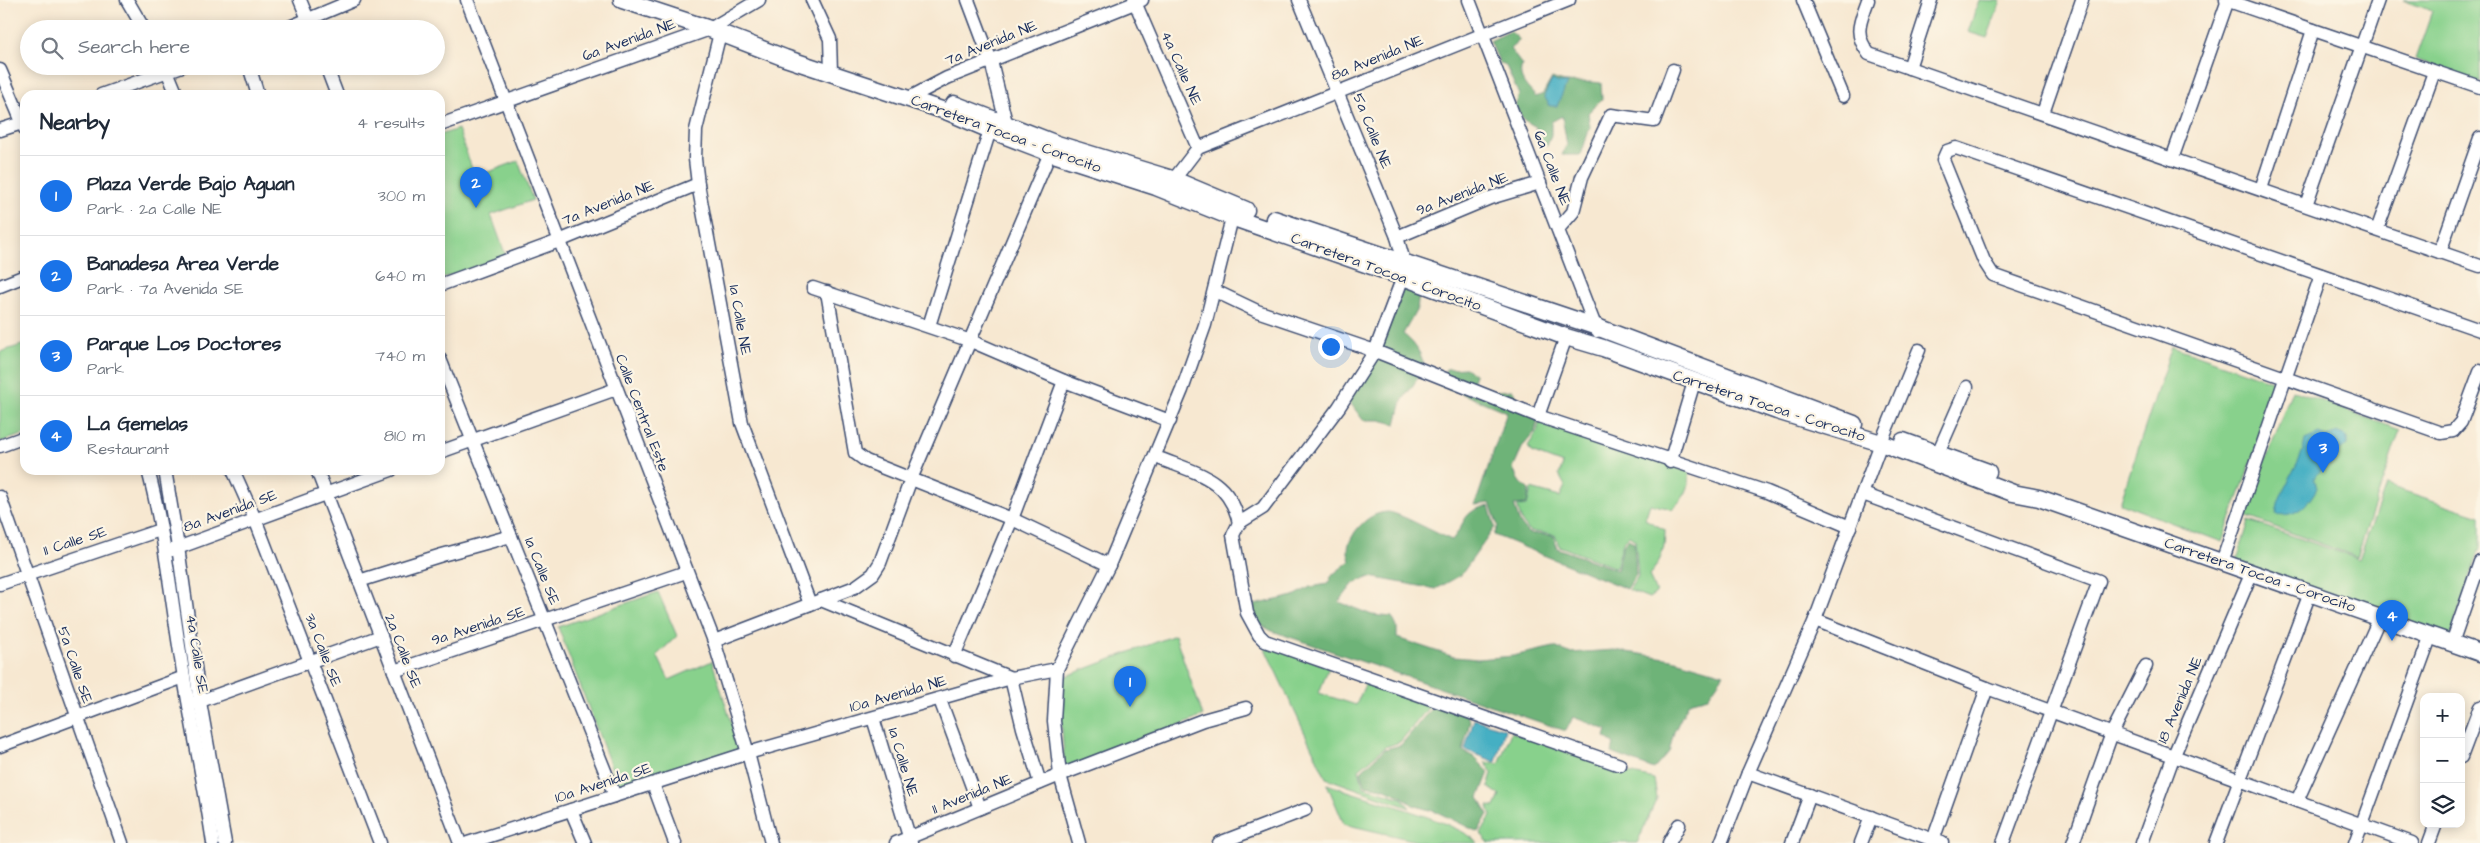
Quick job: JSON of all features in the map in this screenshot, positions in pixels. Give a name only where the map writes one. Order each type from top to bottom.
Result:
[{"type":"main road","name":"Carretera Tocoa - Corocito","points":[[622,0],[647,3],[738,36],[785,58],[832,68],[914,95],[1008,130],[1057,144],[1169,185],[1233,211],[1404,271],[1566,337],[1603,348],[1777,411],[1938,453],[2017,484],[2039,498]]},
{"type":"main road","name":"Carretera Tocoa - Corocito","points":[[914,95],[990,130],[1008,130],[1050,153],[1169,185]]},
{"type":"main road","name":"Carretera Tocoa - Corocito","points":[[1404,271],[1594,326],[1882,439],[2013,493],[2039,498],[2480,653]]},
{"type":"street","points":[[127,0],[139,20]]},
{"type":"street","points":[[300,0],[308,20]]},
{"type":"street","points":[[317,20],[354,0]]},
{"type":"street","name":"Calle Central Este","points":[[467,0],[714,641],[748,753],[771,843]]},
{"type":"street","name":"6a Avenida NE","points":[[445,123],[716,28],[759,0]]},
{"type":"street","points":[[812,0],[830,39],[832,68]]},
{"type":"street","points":[[968,0],[991,61],[1008,130]]},
{"type":"street","name":"5a Calle NE","points":[[1299,0],[1397,237],[1404,271]]},
{"type":"street","name":"6a Calle NE","points":[[1469,0],[1603,348]]},
{"type":"street","name":"8a Avenida NE","points":[[1198,148],[1482,33],[1569,0]]},
{"type":"street","points":[[1803,0],[1843,96]]},
{"type":"street","points":[[1868,0],[1858,29],[1862,45],[1869,54],[2480,266]]},
{"type":"street","points":[[1909,68],[1931,0]]},
{"type":"street","points":[[2043,113],[2082,0]]},
{"type":"street","points":[[2172,159],[2228,0],[2480,87]]},
{"type":"street","points":[[2306,205],[2378,0]]},
{"type":"street","name":"7a Avenida NE","points":[[914,95],[947,78],[1137,1]]},
{"type":"street","name":"4a Calle NE","points":[[1137,1],[1198,148]]},
{"type":"street","name":"1a Calle NE","points":[[716,28],[696,130],[695,159],[698,184],[742,423],[815,602]]},
{"type":"street","points":[[2261,190],[2313,30]]},
{"type":"street","points":[[0,70],[20,116]]},
{"type":"street","points":[[1558,229],[1573,212],[1582,177],[1611,115],[1654,121],[1673,70]]},
{"type":"street","points":[[2377,230],[2434,72]]},
{"type":"street","points":[[114,90],[152,75]]},
{"type":"street","points":[[169,75],[175,90]]},
{"type":"street","points":[[252,75],[256,90]]},
{"type":"street","points":[[329,75],[335,90]]},
{"type":"street","points":[[0,130],[20,126]]},
{"type":"street","points":[[929,326],[990,130]]},
{"type":"street","points":[[2440,252],[2480,138]]},
{"type":"street","points":[[1169,185],[1198,148]]},
{"type":"street","points":[[2480,330],[1956,148],[1946,151],[1943,160],[1984,262],[1993,275],[2440,432],[2453,431],[2461,422],[2480,371]]},
{"type":"street","points":[[714,641],[855,587],[873,574],[880,563],[911,479],[1050,153]]},
{"type":"street","name":"9a Avenida NE","points":[[1397,237],[1490,198],[1540,183]]},
{"type":"street","name":"7a Avenida NE","points":[[445,282],[559,240],[698,184]]},
{"type":"street","points":[[1079,843],[1060,775],[1054,721],[1058,669],[1110,565],[1156,457],[1194,360],[1215,291],[1233,211]]},
{"type":"street","points":[[1404,271],[1375,351],[1324,431],[1263,508],[1239,523],[1233,535],[1245,604],[1252,624],[1266,641],[1620,765]]},
{"type":"street","points":[[2222,562],[2321,275]]},
{"type":"street","points":[[0,286],[20,278]]},
{"type":"street","points":[[812,288],[971,341],[1170,421]]},
{"type":"street","points":[[1215,291],[1257,311],[1375,351],[1538,416],[1670,462],[1767,492],[1850,527]]},
{"type":"street","points":[[828,292],[854,453],[866,461],[1012,519],[1110,565]]},
{"type":"street","points":[[1538,416],[1566,337]]},
{"type":"street","points":[[1722,843],[1748,773],[1816,620],[1882,439],[1919,350]]},
{"type":"street","name":"1a Calle SE","points":[[445,371],[614,796]]},
{"type":"street","points":[[954,656],[1012,519],[1064,380]]},
{"type":"street","points":[[1670,462],[1694,382]]},
{"type":"street","points":[[1938,453],[1967,387]]},
{"type":"street","points":[[445,450],[616,389]]},
{"type":"street","points":[[0,446],[20,439]]},
{"type":"street","points":[[1156,457],[1212,479],[1229,496],[1239,523]]},
{"type":"street","name":"4a Calle SE","points":[[149,475],[165,554],[184,678],[194,703],[225,843]]},
{"type":"street","name":"4a Calle SE","points":[[166,475],[178,547],[194,703],[213,843]]},
{"type":"street","name":"3a Calle SE","points":[[235,475],[255,519],[380,843]]},
{"type":"street","name":"2a Calle SE","points":[[319,475],[460,843]]},
{"type":"street","name":"8a Avenida SE","points":[[165,554],[178,547],[377,475]]},
{"type":"street","points":[[1863,494],[2099,581],[2004,843]]},
{"type":"street","name":"5a Calle SE","points":[[0,497],[76,718],[122,843]]},
{"type":"street","name":"11 Calle SE","points":[[0,584],[160,530]]},
{"type":"street","points":[[359,581],[442,554],[511,536]]},
{"type":"street","points":[[2452,643],[2480,562]]},
{"type":"street","name":"9a Avenida SE","points":[[394,671],[545,622],[686,572]]},
{"type":"street","name":"18 Avenida NE","points":[[2142,843],[2174,755],[2252,572]]},
{"type":"street","points":[[2216,843],[2310,593]]},
{"type":"street","points":[[815,602],[1010,678],[1022,728],[1040,784]]},
{"type":"street","points":[[2297,801],[2380,617]]},
{"type":"street","points":[[1816,620],[1987,688],[2052,710],[2412,843]]},
{"type":"street","points":[[194,703],[381,636]]},
{"type":"street","points":[[2355,843],[2431,636]]},
{"type":"street","points":[[2073,843],[2112,733],[2146,666]]},
{"type":"street","name":"10a Avenida NE","points":[[748,753],[940,700],[1010,678],[1058,669]]},
{"type":"street","points":[[0,746],[184,678]]},
{"type":"street","points":[[1748,773],[1935,842],[1987,688]]},
{"type":"street","points":[[940,700],[980,808]]},
{"type":"street","points":[[2465,746],[2480,707]]},
{"type":"street","name":"11 Avenida NE","points":[[896,843],[910,840],[980,808],[1060,775],[1203,720],[1246,708]]},
{"type":"street","name":"1a Calle NE","points":[[873,718],[910,840]]},
{"type":"street","name":"10a Avenida SE","points":[[468,843],[748,753]]},
{"type":"street","points":[[652,784],[675,843]]},
{"type":"street","points":[[1792,843],[1810,795]]},
{"type":"street","points":[[571,810],[586,843]]},
{"type":"street","points":[[1219,843],[1305,810]]},
{"type":"street","points":[[1861,843],[1871,817]]},
{"type":"street","points":[[1669,843],[1679,825]]},
{"type":"street","points":[[2429,843],[2435,828]]},
{"type":"green space","points":[[1979,0],[2001,1],[1987,38],[1968,32]]},
{"type":"green space","points":[[2403,0],[2480,0],[2480,83],[2415,59],[2432,11]]},
{"type":"green space","points":[[1510,31],[1520,40],[1510,49],[1522,65],[1522,79],[1536,97],[1543,94],[1552,78],[1564,82],[1601,83],[1602,99],[1588,113],[1590,127],[1581,155],[1562,155],[1567,145],[1562,116],[1551,122],[1551,135],[1547,146],[1536,140],[1536,127],[1524,120],[1515,107],[1519,95],[1506,66],[1500,64],[1490,41]]},
{"type":"green space","points":[[458,129],[475,177],[518,161],[533,200],[491,215],[506,256],[445,277],[445,133]]},
{"type":"green space","points":[[1407,281],[1420,288],[1417,309],[1403,334],[1413,343],[1419,353],[1424,364],[1426,377],[1418,378],[1402,401],[1396,424],[1380,420],[1363,420],[1348,400]]},
{"type":"green space","points":[[20,346],[20,436],[0,442],[0,352]]},
{"type":"green space","points":[[2172,346],[2280,384],[2222,542],[2120,503]]},
{"type":"green space","points":[[1466,368],[1475,375],[1470,388],[1490,396],[1495,391],[1513,390],[1518,403],[1538,419],[1535,432],[1523,446],[1513,468],[1518,480],[1529,490],[1527,504],[1514,505],[1520,523],[1528,533],[1554,536],[1557,548],[1617,570],[1623,546],[1628,539],[1634,542],[1636,575],[1627,589],[1494,535],[1498,526],[1490,503],[1475,505],[1507,412],[1441,385],[1446,369]]},
{"type":"green space","points":[[2292,390],[2400,430],[2357,557],[2245,516]]},
{"type":"green space","points":[[1540,419],[1689,472],[1688,488],[1680,501],[1672,509],[1650,504],[1645,519],[1665,530],[1662,554],[1657,565],[1649,575],[1656,593],[1649,598],[1629,590],[1638,576],[1635,540],[1629,536],[1623,542],[1616,568],[1559,546],[1555,535],[1529,531],[1522,522],[1517,506],[1527,505],[1531,489],[1560,497],[1565,486],[1559,475],[1563,464],[1531,452],[1528,446],[1537,432]]},
{"type":"green space","points":[[2386,485],[2480,516],[2480,548],[2447,645],[2234,570],[2249,521],[2359,559]]},
{"type":"green space","points":[[1489,506],[1495,527],[1461,575],[1436,589],[1370,577],[1354,583],[1339,602],[1372,615],[1392,617],[1397,627],[1397,638],[1454,657],[1478,659],[1513,656],[1554,647],[1570,653],[1614,650],[1672,659],[1724,674],[1708,697],[1689,702],[1674,732],[1669,752],[1654,769],[1612,753],[1614,744],[1605,737],[1607,730],[1573,717],[1566,731],[1272,631],[1257,623],[1252,609],[1254,605],[1294,596],[1310,587],[1328,584],[1332,575],[1350,561],[1348,546],[1355,532],[1361,524],[1373,516],[1387,512],[1392,513],[1452,540],[1469,514]]},
{"type":"green space","points":[[658,592],[677,636],[657,655],[669,680],[712,661],[740,750],[619,788],[558,627]]},
{"type":"green space","points":[[1175,635],[1203,716],[1065,774],[1060,698],[1064,677]]},
{"type":"green space","points":[[1262,642],[1329,667],[1319,693],[1356,705],[1367,680],[1432,703],[1400,742],[1385,747],[1359,769],[1364,787],[1402,798],[1410,808],[1326,778]]},
{"type":"green space","points":[[1434,705],[1467,715],[1470,721],[1463,751],[1474,757],[1489,772],[1479,798],[1488,814],[1478,832],[1439,813],[1413,805],[1401,796],[1383,788],[1365,785],[1361,771],[1385,749],[1401,745]]},
{"type":"green space","points":[[1511,732],[1620,771],[1654,779],[1657,798],[1637,843],[1489,843],[1481,834],[1491,816],[1488,806],[1495,807],[1500,795],[1488,787],[1492,773],[1485,762],[1499,764]]},
{"type":"green space","points":[[1327,784],[1431,818],[1468,835],[1478,843],[1425,843],[1344,824]]},
{"type":"water","points":[[1552,80],[1559,83],[1567,83],[1557,106],[1550,106],[1544,96]]},
{"type":"water","points":[[2338,433],[2347,436],[2347,445],[2338,453],[2338,458],[2314,478],[2317,488],[2310,500],[2295,512],[2283,515],[2276,514],[2282,494],[2300,459],[2305,440],[2319,434],[2326,437]]},
{"type":"water","points":[[1474,719],[1505,729],[1496,762],[1465,750]]},
{"type":"place","name":"Banadesa Area Verde","points":[[476,208]]},
{"type":"place","name":"Parque Los Doctores","points":[[2323,473]]},
{"type":"place","name":"La Gemelas","points":[[2392,641]]},
{"type":"place","name":"Plaza Verde Bajo Aguan","points":[[1130,707]]}]
